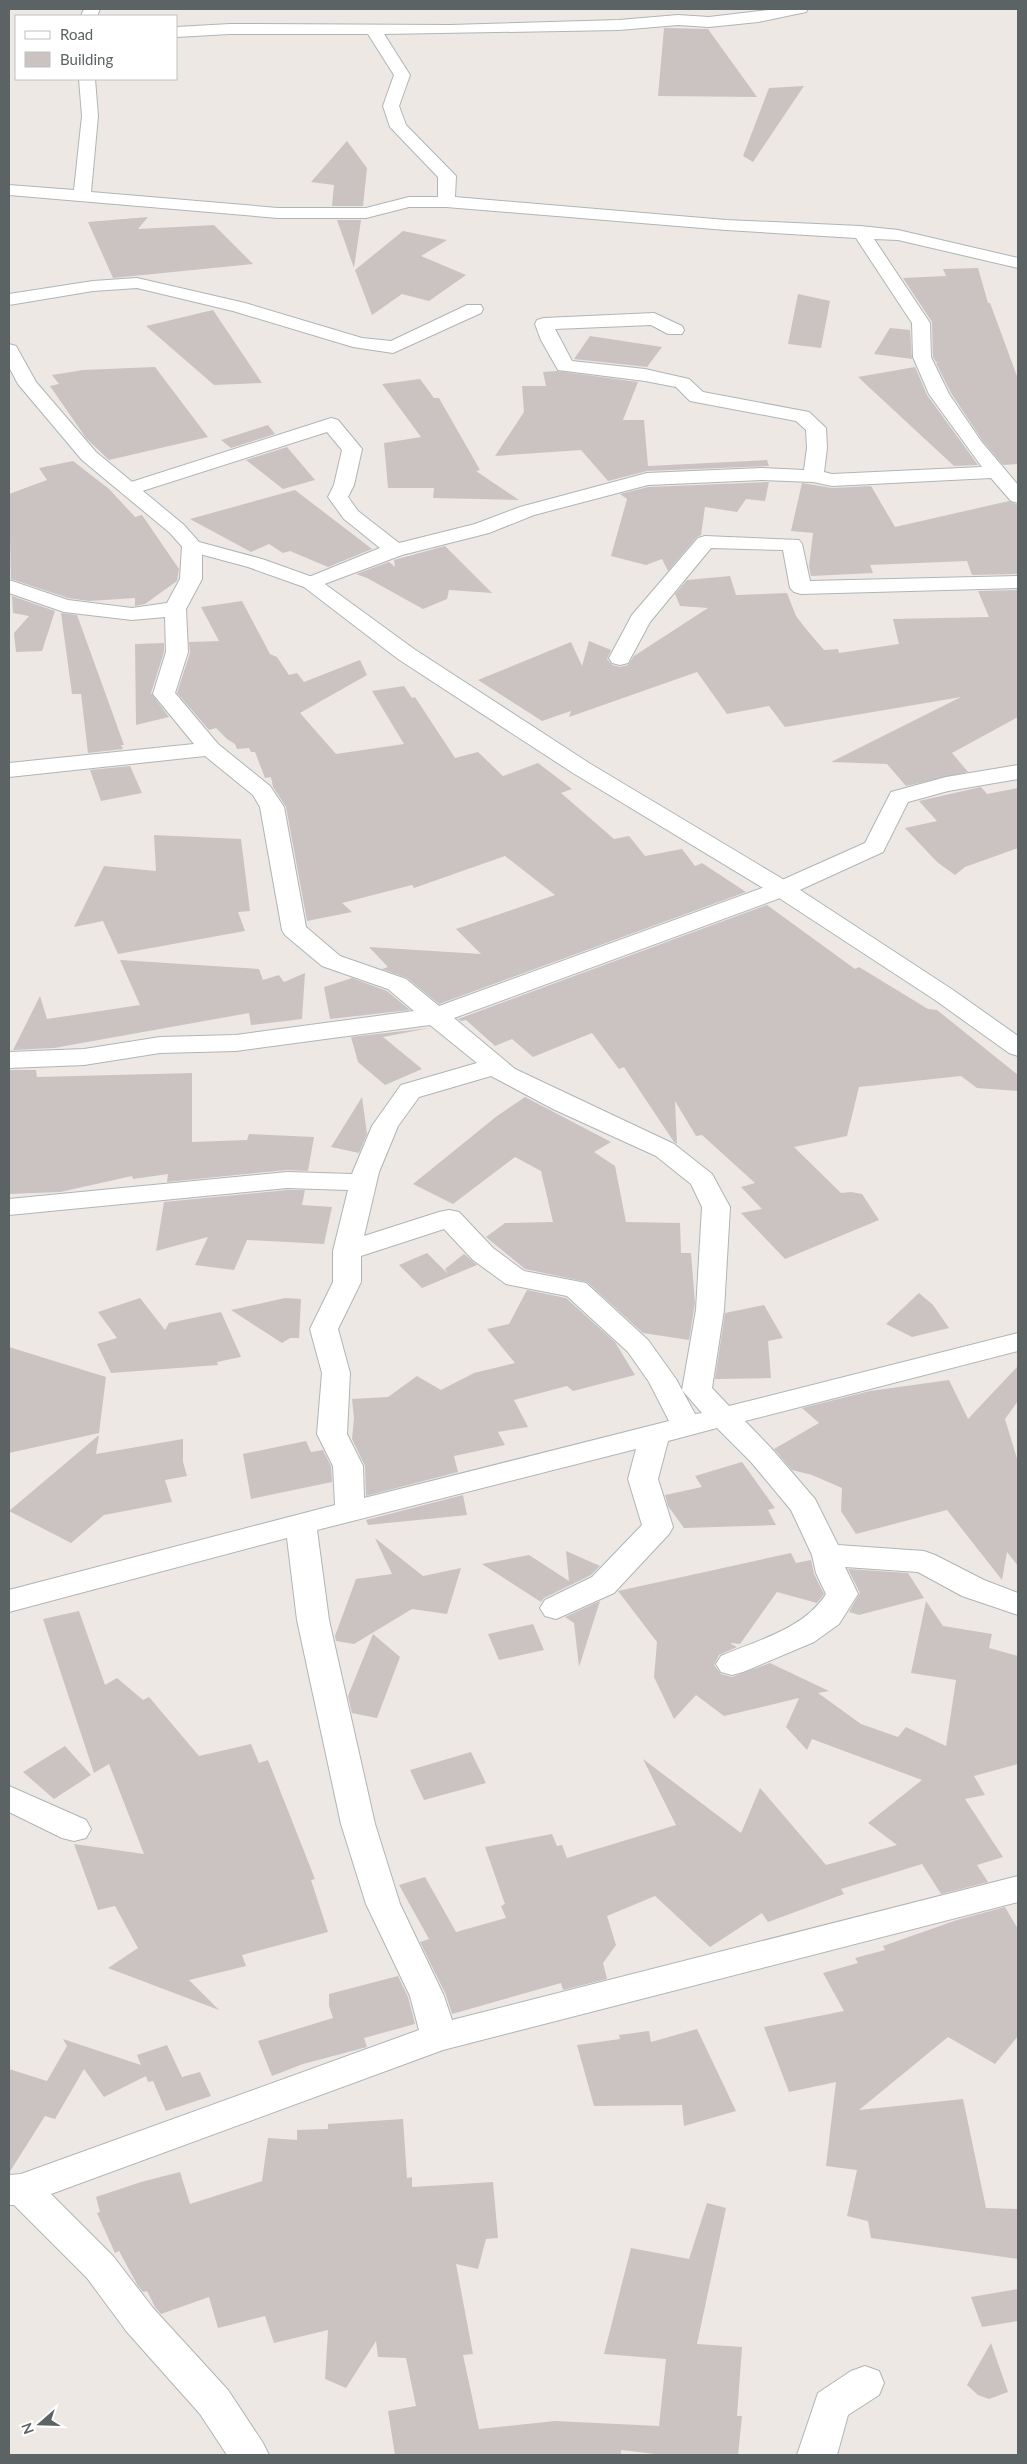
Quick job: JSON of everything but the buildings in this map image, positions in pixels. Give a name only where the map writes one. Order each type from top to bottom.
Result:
[{"type":"street","points":[[178,32],[230,29],[450,30],[619,26],[676,14],[708,22],[758,17],[800,9]]},
{"type":"street","points":[[374,29],[402,75],[390,106],[398,127],[447,176],[446,202]]},
{"type":"street","points":[[82,195],[90,116],[87,80]]},
{"type":"street","points":[[9,190],[278,213],[366,213],[409,202],[446,202],[726,226],[860,231],[898,235],[1018,264]]},
{"type":"street","points":[[860,231],[921,323],[922,357],[939,394],[974,445],[1018,498]]},
{"type":"street","points":[[9,300],[93,286],[137,283],[238,307],[360,343],[393,347],[474,309]]},
{"type":"street","points":[[675,330],[654,320],[544,324],[550,340],[566,366],[645,375],[682,383],[697,397],[802,416],[816,428],[817,448],[813,476]]},
{"type":"street","points":[[9,350],[28,384],[89,456],[177,529],[192,546],[255,563],[311,583],[406,654],[581,768],[782,889],[944,995],[1018,1048]]},
{"type":"street","points":[[129,489],[331,424],[352,449],[344,485],[338,497],[351,515],[395,550]]},
{"type":"street","points":[[311,583],[395,550],[482,529],[527,511],[647,479],[762,474],[813,476],[832,480],[996,472]]},
{"type":"street","points":[[620,658],[640,620],[704,542],[792,544],[801,588],[1018,582]]},
{"type":"street","points":[[192,546],[191,579],[175,609],[177,652],[164,694],[210,749],[262,791],[272,807],[294,930],[331,961],[397,984],[506,1075],[665,1150],[702,1180],[716,1207],[710,1310],[697,1390],[761,1455],[804,1506],[827,1554],[830,1573],[842,1594],[828,1616],[803,1634],[732,1664]]},
{"type":"street","points":[[9,586],[64,606],[132,614],[175,609]]},
{"type":"street","points":[[9,770],[210,749]]},
{"type":"street","points":[[9,1060],[84,1057],[160,1045],[236,1043],[437,1016],[782,889],[875,847],[899,797],[946,784],[1018,772]]},
{"type":"street","points":[[350,1512],[348,1466],[332,1434],[336,1374],[324,1329],[347,1282],[347,1251],[363,1182],[385,1126],[410,1091],[496,1066]]},
{"type":"street","points":[[9,1207],[286,1180],[363,1182]]},
{"type":"street","points":[[347,1251],[449,1218],[483,1254],[516,1278],[576,1290],[582,1295],[638,1346],[662,1380],[686,1426]]},
{"type":"street","points":[[9,1601],[301,1524],[1018,1342]]},
{"type":"street","points":[[556,1608],[603,1585],[631,1558],[658,1527],[643,1479],[655,1434]]},
{"type":"street","points":[[301,1524],[314,1620],[358,1824],[383,1904],[427,1996],[439,2037]]},
{"type":"street","points":[[827,1554],[924,1562],[973,1588],[1018,1604]]},
{"type":"street","points":[[9,1798],[74,1829]]},
{"type":"street","points":[[249,2455],[214,2402],[140,2320],[100,2267],[16,2189],[439,2037],[1018,1889]]},
{"type":"street","points":[[817,2455],[832,2405],[865,2383]]}]
